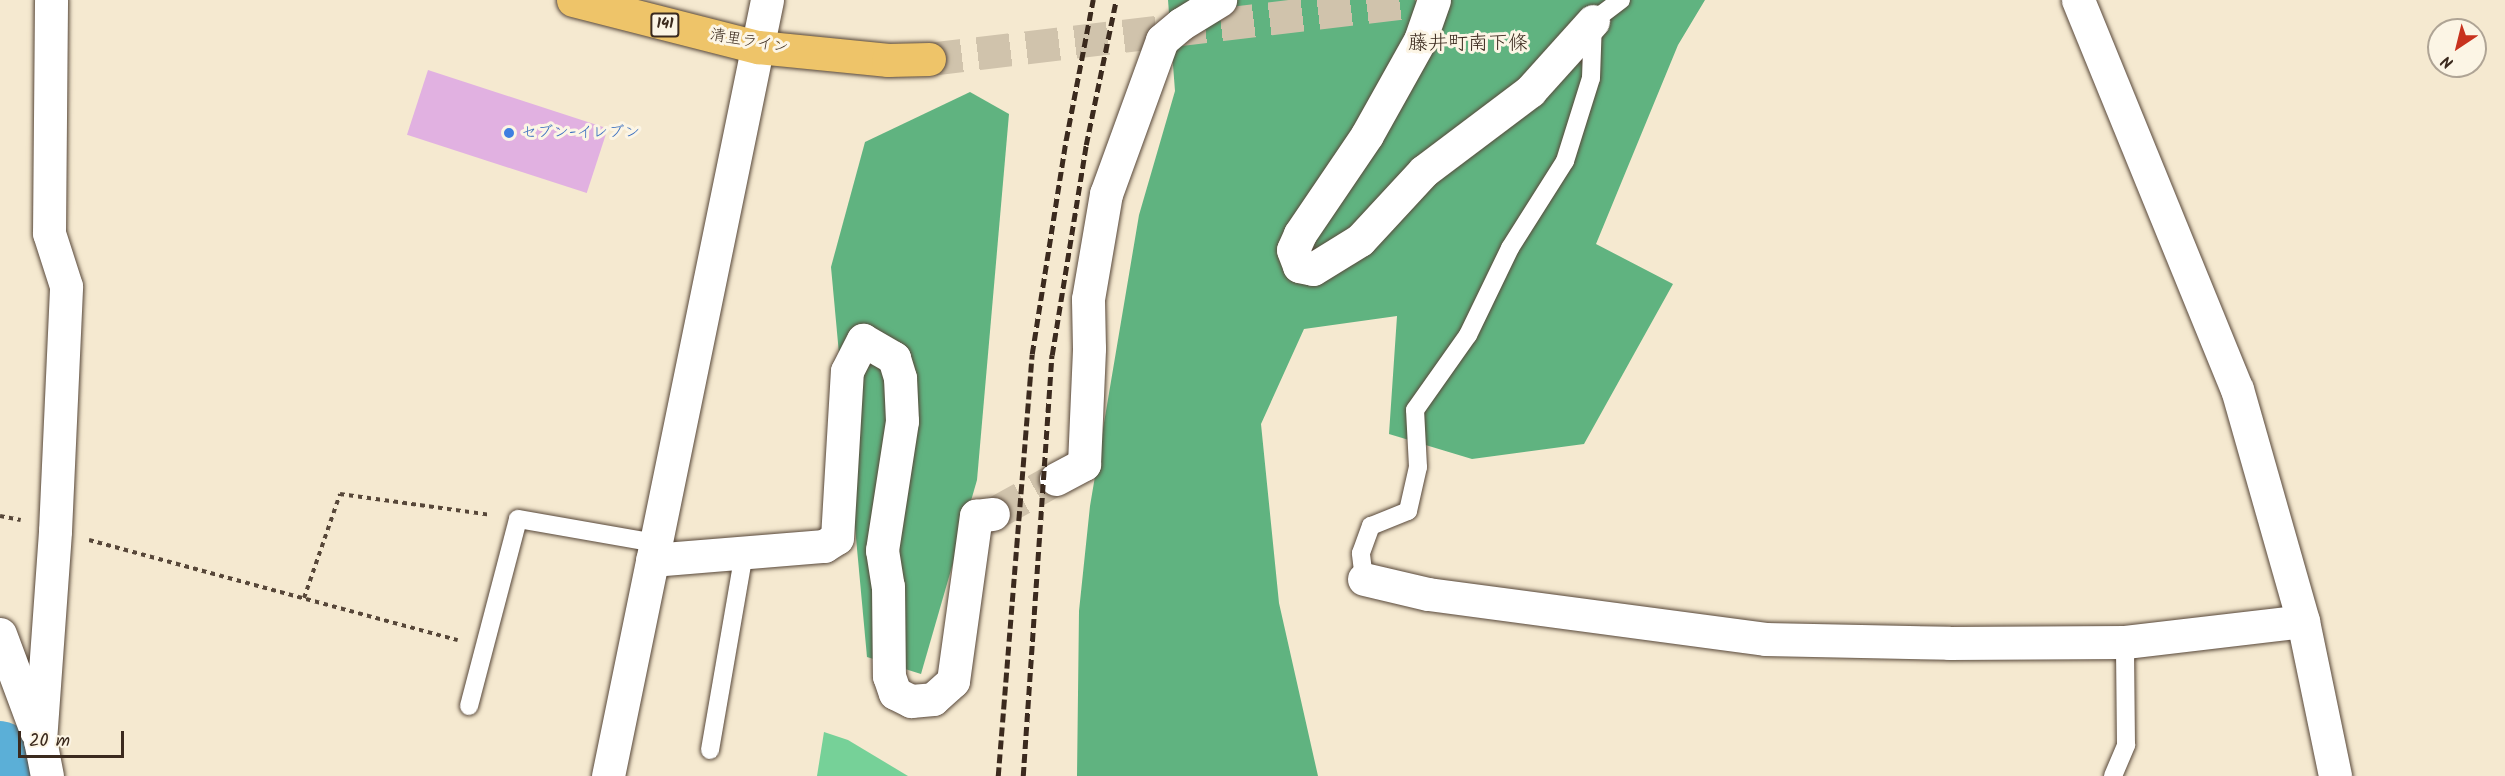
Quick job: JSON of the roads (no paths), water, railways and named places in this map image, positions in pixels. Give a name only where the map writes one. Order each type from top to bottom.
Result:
[{"type":"highway","name":"清里ライン","points":[[573,0],[758,47],[888,60],[929,59]]},
{"type":"street","points":[[40,741],[55,531],[66,286],[49,233],[51,0]]},
{"type":"street","points":[[608,776],[767,0]]},
{"type":"street","points":[[1056,479],[1084,464],[1089,348],[1088,299],[1106,194],[1162,40],[1181,24],[1220,0]]},
{"type":"street","points":[[1434,0],[1420,40],[1367,135],[1300,234],[1293,250],[1299,266],[1314,269],[1360,240],[1424,171],[1530,91],[1593,21]]},
{"type":"street","points":[[2078,0],[2237,389],[2303,621],[2336,776]]},
{"type":"street","points":[[654,552],[744,553],[824,546],[837,538],[847,371],[863,340],[894,358],[900,378],[902,421],[882,549],[888,586],[889,676],[895,693],[910,701],[933,699],[953,681],[976,516],[993,514]]},
{"type":"street","points":[[1364,579],[1428,594],[1765,639],[1949,643],[2125,642],[2303,621]]},
{"type":"street","points":[[0,634],[40,741],[47,776]]},
{"type":"lane","points":[[1364,579],[1361,553],[1371,526],[1408,511],[1418,467],[1415,410],[1468,335],[1510,248],[1565,161],[1591,78],[1593,21],[1621,0]]},
{"type":"lane","points":[[469,706],[518,519],[654,552]]},
{"type":"lane","points":[[710,750],[744,553]]},
{"type":"lane","points":[[2113,776],[2126,745],[2125,642]]},
{"type":"waterway","points":[[0,753],[7,776]]},
{"type":"tunnel","points":[[929,59],[1423,0]]},
{"type":"tunnel","points":[[993,514],[1056,479]]},
{"type":"railway","points":[[998,776],[1032,354],[1066,140],[1093,0]]},
{"type":"railway","points":[[1023,776],[1052,355],[1086,145],[1116,0]]},
{"type":"place","name":"セブン-イレブン","points":[[509,133]]},
{"type":"district","name":"藤井町南下條","points":[[1468,44]]}]
